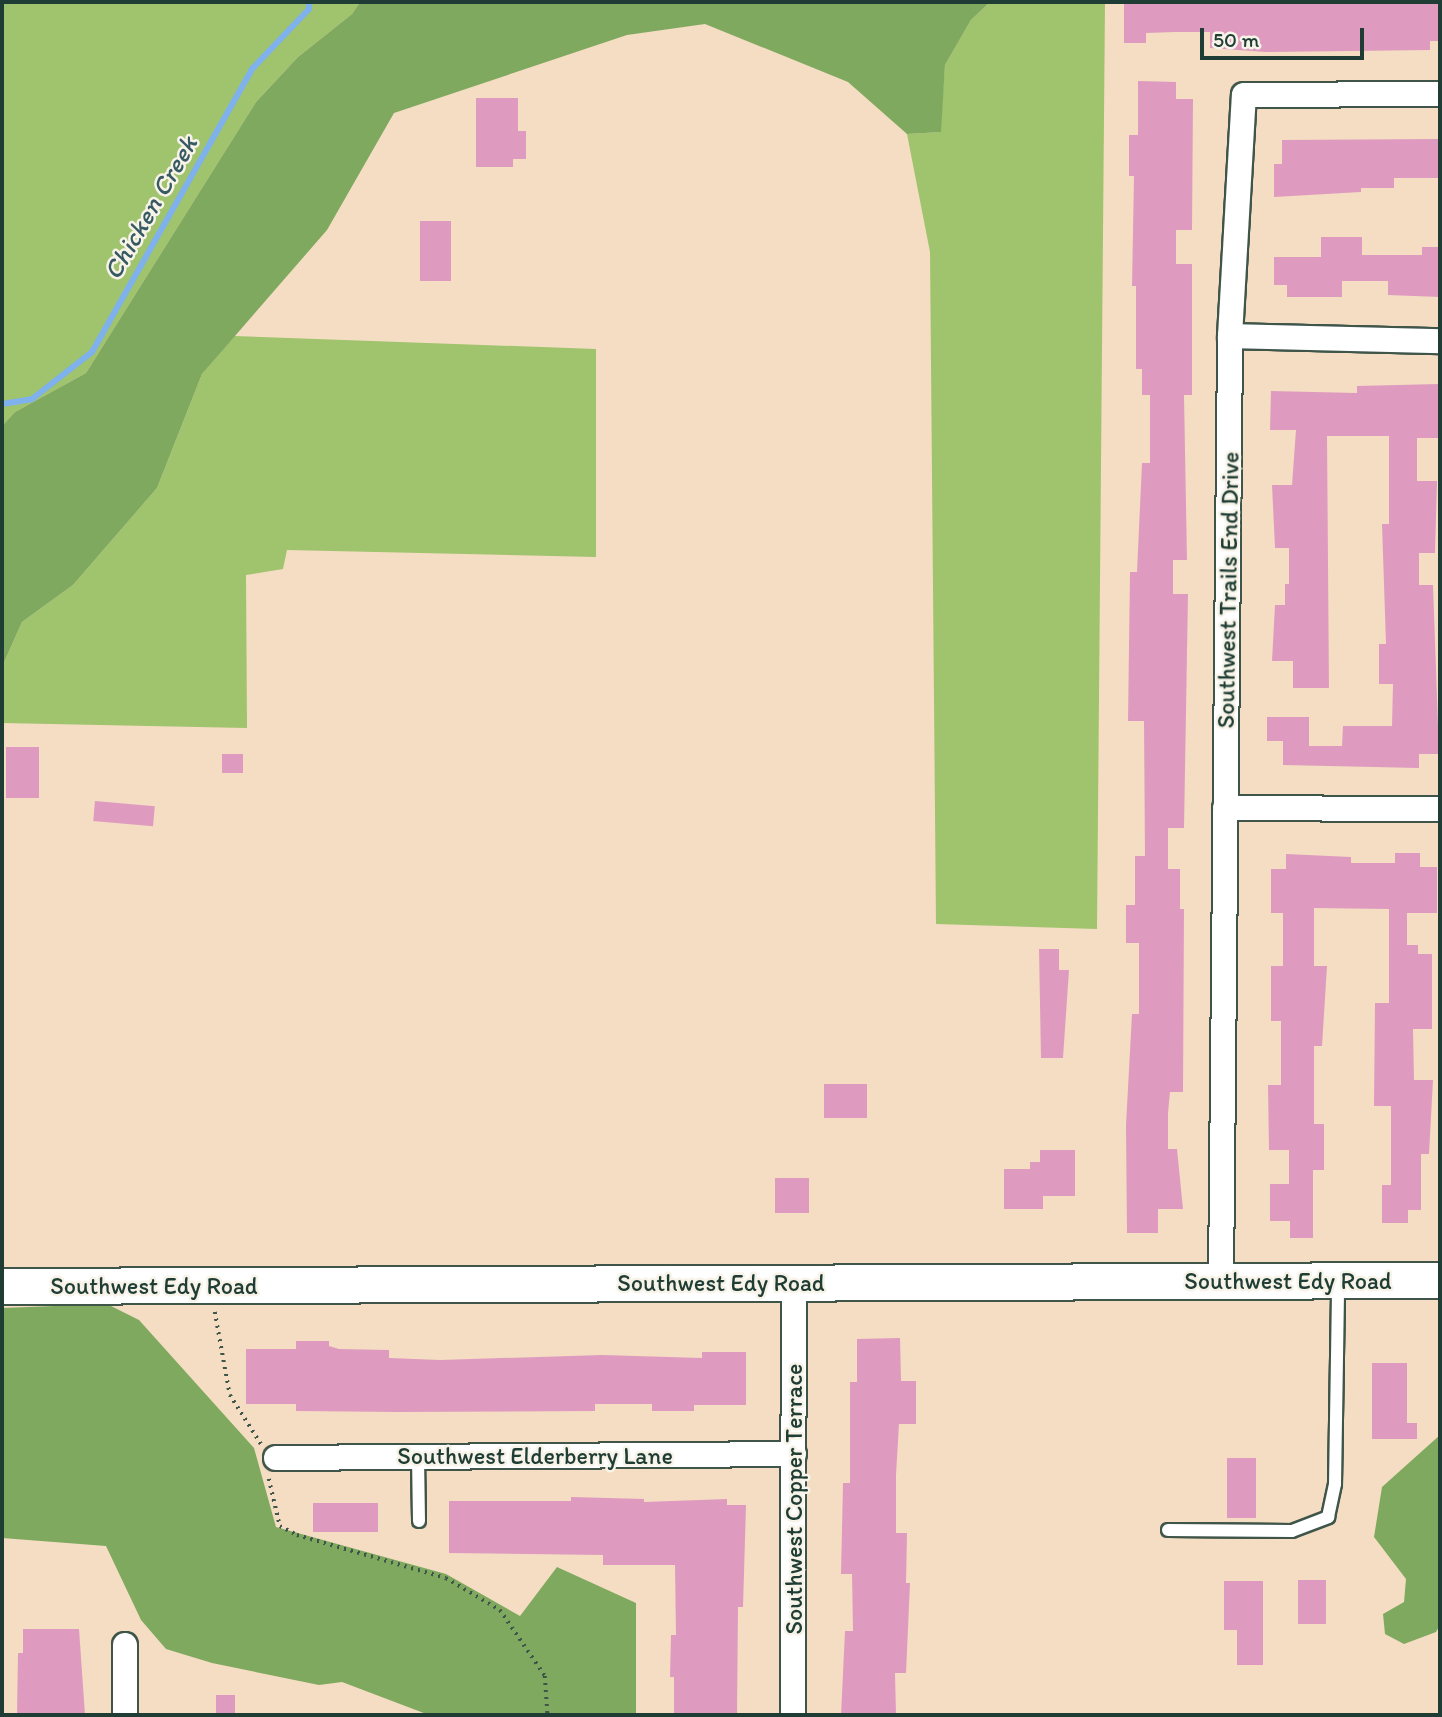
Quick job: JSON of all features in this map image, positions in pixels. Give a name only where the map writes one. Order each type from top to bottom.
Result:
[{"type":"main road","name":"Southwest Edy Road","points":[[2,1286],[1440,1280]]},
{"type":"street","name":"Southwest Trails End Drive","points":[[1221,1281],[1230,336],[1244,95],[1440,94]]},
{"type":"street","points":[[1230,336],[1440,341]]},
{"type":"street","points":[[1225,808],[1440,809]]},
{"type":"street","name":"Southwest Copper Terrace","points":[[793,1715],[794,1283]]},
{"type":"street","name":"Southwest Elderberry Lane","points":[[269,1459],[794,1454]]},
{"type":"street","points":[[125,1644],[125,1715]]},
{"type":"lane","points":[[1168,1530],[1292,1531],[1328,1517],[1335,1484],[1338,1280]]},
{"type":"lane","points":[[418,1457],[419,1521]]},
{"type":"path","points":[[213,1286],[216,1340],[230,1395],[269,1459],[280,1526],[297,1535],[446,1578],[500,1610],[545,1676],[548,1715]]},
{"type":"green space","points":[[2,2],[360,2],[352,14],[298,57],[256,102],[86,373],[15,412],[2,426]]},
{"type":"green space","points":[[360,2],[990,2],[971,20],[945,65],[941,132],[907,134],[848,82],[705,24],[627,35],[394,113],[327,230],[202,374],[157,488],[73,585],[22,622],[2,667],[2,426],[15,412],[86,373],[256,102],[298,57],[352,14]]},
{"type":"green space","points":[[990,2],[1105,2],[1097,929],[936,924],[930,252],[907,134],[940,132],[945,65],[971,20]]},
{"type":"green space","points":[[234,336],[596,349],[596,557],[287,550],[283,569],[246,575],[247,728],[2,723],[2,667],[22,622],[73,585],[157,488],[202,374]]},
{"type":"green space","points":[[107,1304],[139,1320],[254,1448],[276,1527],[446,1574],[520,1616],[557,1567],[636,1603],[636,1715],[429,1715],[342,1682],[319,1685],[212,1663],[166,1649],[141,1620],[106,1546],[2,1538],[2,1308]]},
{"type":"green space","points":[[1440,1435],[1440,1625],[1436,1632],[1404,1644],[1385,1634],[1383,1614],[1404,1602],[1406,1579],[1374,1537],[1382,1487]]},
{"type":"building","points":[[1124,2],[1440,2],[1440,41],[1430,41],[1430,50],[1266,52],[1210,48],[1210,32],[1175,32],[1146,33],[1146,43],[1124,43]]},
{"type":"building","points":[[1138,81],[1176,82],[1176,99],[1193,99],[1192,230],[1176,230],[1176,264],[1192,264],[1192,395],[1184,395],[1187,560],[1173,560],[1173,594],[1188,594],[1184,828],[1168,828],[1168,869],[1180,869],[1180,909],[1184,909],[1183,1092],[1170,1092],[1168,1113],[1168,1149],[1177,1149],[1183,1209],[1158,1209],[1158,1233],[1127,1233],[1126,1125],[1132,1014],[1139,1014],[1139,943],[1126,943],[1126,905],[1135,905],[1135,856],[1145,856],[1144,721],[1128,721],[1130,572],[1137,572],[1142,463],[1150,463],[1150,395],[1142,395],[1142,369],[1136,369],[1136,286],[1132,286],[1134,176],[1129,176],[1129,135],[1138,135]]},
{"type":"building","points":[[476,98],[518,98],[518,131],[526,131],[526,159],[513,159],[513,167],[476,167]]},
{"type":"building","points":[[1440,139],[1440,178],[1394,178],[1394,188],[1361,188],[1361,192],[1274,197],[1274,164],[1282,164],[1282,140]]},
{"type":"building","points":[[420,221],[451,221],[451,281],[420,281]]},
{"type":"building","points":[[1321,237],[1362,237],[1362,255],[1422,255],[1422,247],[1440,247],[1440,297],[1388,295],[1388,281],[1342,281],[1342,297],[1287,297],[1287,285],[1274,285],[1274,257],[1321,257]]},
{"type":"building","points":[[1439,384],[1439,438],[1417,438],[1417,481],[1437,481],[1435,553],[1419,553],[1419,585],[1433,585],[1439,754],[1419,754],[1419,768],[1283,765],[1283,741],[1267,741],[1267,717],[1309,717],[1309,746],[1342,746],[1343,726],[1392,726],[1393,684],[1379,684],[1379,644],[1386,644],[1382,524],[1389,524],[1389,436],[1327,436],[1329,688],[1293,688],[1293,661],[1272,661],[1275,605],[1285,605],[1285,584],[1289,584],[1289,548],[1275,548],[1272,485],[1292,485],[1296,430],[1270,430],[1271,391],[1357,393],[1357,386]]},
{"type":"building","points":[[6,747],[39,747],[39,798],[6,798]]},
{"type":"building","points":[[222,754],[243,754],[243,773],[222,773]]},
{"type":"building","points":[[95,801],[155,806],[153,826],[93,821]]},
{"type":"building","points":[[1395,853],[1420,853],[1420,867],[1437,867],[1437,913],[1407,913],[1407,945],[1418,945],[1418,954],[1432,954],[1432,1029],[1413,1029],[1414,1080],[1433,1080],[1429,1154],[1421,1154],[1421,1210],[1408,1210],[1408,1223],[1382,1223],[1382,1185],[1391,1185],[1391,1106],[1374,1106],[1375,1003],[1389,1003],[1389,909],[1314,908],[1314,966],[1327,966],[1322,1046],[1314,1046],[1314,1124],[1324,1124],[1324,1170],[1313,1170],[1313,1238],[1290,1238],[1290,1221],[1270,1221],[1270,1184],[1289,1184],[1289,1150],[1269,1150],[1268,1085],[1281,1085],[1281,1021],[1271,1021],[1271,966],[1283,966],[1283,913],[1271,913],[1271,869],[1286,869],[1286,854],[1351,857],[1351,863],[1395,863]]},
{"type":"building","points":[[1039,949],[1059,949],[1059,970],[1069,970],[1063,1058],[1041,1058]]},
{"type":"building","points":[[824,1084],[867,1084],[867,1118],[824,1118]]},
{"type":"building","points":[[1040,1150],[1075,1150],[1075,1196],[1043,1196],[1043,1209],[1004,1209],[1004,1169],[1030,1169],[1030,1162],[1040,1162]]},
{"type":"building","points":[[775,1178],[809,1178],[809,1213],[775,1213]]},
{"type":"building","points":[[900,1338],[901,1381],[916,1381],[916,1424],[899,1424],[896,1475],[896,1533],[907,1533],[906,1583],[910,1583],[906,1673],[895,1673],[896,1715],[841,1715],[845,1631],[853,1631],[852,1574],[841,1574],[843,1483],[850,1483],[850,1382],[857,1382],[857,1339]]},
{"type":"building","points":[[296,1341],[329,1341],[329,1346],[339,1349],[389,1350],[389,1358],[440,1360],[602,1355],[702,1358],[702,1352],[746,1352],[746,1405],[694,1405],[694,1411],[652,1411],[652,1404],[595,1404],[595,1411],[397,1412],[296,1411],[296,1404],[246,1404],[246,1349],[296,1349]]},
{"type":"building","points":[[1372,1363],[1407,1363],[1407,1423],[1417,1423],[1417,1439],[1372,1439]]},
{"type":"building","points":[[1227,1458],[1256,1458],[1256,1518],[1227,1518]]},
{"type":"building","points":[[571,1497],[644,1499],[644,1502],[727,1499],[727,1505],[746,1505],[743,1607],[738,1607],[737,1715],[674,1715],[674,1677],[670,1677],[671,1635],[676,1635],[675,1565],[603,1565],[603,1555],[449,1553],[449,1501],[571,1501]]},
{"type":"building","points":[[313,1503],[378,1503],[378,1532],[313,1532]]},
{"type":"building","points":[[1298,1580],[1326,1580],[1326,1624],[1298,1624]]},
{"type":"building","points":[[1224,1581],[1263,1581],[1263,1665],[1237,1665],[1237,1630],[1224,1630]]},
{"type":"building","points":[[23,1629],[79,1629],[85,1715],[17,1715],[18,1653],[23,1653]]},
{"type":"building","points":[[216,1695],[235,1695],[235,1715],[216,1715]]},
{"type":"waterway","name":"Chicken Creek","points":[[2,404],[32,399],[92,352],[253,68],[309,9],[309,2]]}]
